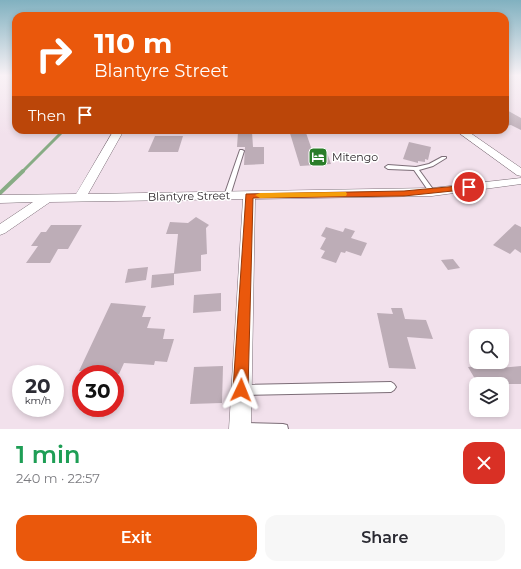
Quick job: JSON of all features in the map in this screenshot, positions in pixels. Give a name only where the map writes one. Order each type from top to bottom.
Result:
[{"type":"street","points":[[80,198],[117,134]]},
{"type":"street","points":[[465,134],[521,173]]},
{"type":"street","name":"Blantyre Street","points":[[0,199],[396,194],[432,192],[521,181]]},
{"type":"street","points":[[240,428],[249,196]]},
{"type":"street","points":[[0,230],[46,198]]},
{"type":"lane","points":[[227,196],[242,152]]},
{"type":"lane","points":[[388,168],[416,169],[431,165],[444,158]]},
{"type":"lane","points":[[416,169],[432,192]]},
{"type":"lane","points":[[241,390],[391,387]]},
{"type":"lane","points":[[240,428],[283,429]]},
{"type":"building","points":[[509,111],[521,118],[521,130],[509,125]]},
{"type":"building","points":[[238,134],[252,134],[253,147],[264,147],[264,164],[244,165],[245,147],[237,147]]},
{"type":"building","points":[[290,134],[306,134],[312,150],[326,150],[331,164],[300,166]]},
{"type":"building","points":[[155,136],[183,136],[178,152],[148,152]]},
{"type":"building","points":[[409,142],[431,147],[428,160],[425,159],[425,162],[418,161],[418,163],[403,159]]},
{"type":"building","points":[[196,217],[209,225],[206,228],[207,254],[201,255],[201,271],[174,274],[174,285],[151,288],[152,275],[174,273],[178,234],[166,234],[170,222],[188,223]]},
{"type":"building","points":[[515,224],[521,227],[521,253],[515,249],[510,254],[493,245]]},
{"type":"building","points":[[51,225],[82,225],[68,249],[58,249],[50,263],[26,263],[38,246],[31,246],[41,232],[46,232]]},
{"type":"building","points":[[326,227],[343,232],[345,228],[355,231],[351,238],[367,243],[361,256],[346,251],[345,253],[341,252],[336,263],[321,258],[325,251],[320,249],[326,238],[321,236]]},
{"type":"building","points":[[453,259],[460,268],[448,270],[441,260]]},
{"type":"building","points":[[148,267],[146,280],[125,283],[128,269]]},
{"type":"building","points":[[221,293],[221,311],[193,313],[194,295]]},
{"type":"building","points":[[111,303],[146,306],[142,317],[151,317],[147,328],[165,329],[163,339],[174,339],[167,362],[155,361],[154,365],[124,363],[123,365],[82,365]]},
{"type":"building","points":[[391,308],[402,308],[405,319],[426,320],[433,339],[407,337],[416,369],[389,368],[377,313],[393,314]]},
{"type":"building","points":[[223,366],[222,403],[190,404],[194,367]]},
{"type":"building","points":[[521,366],[521,384],[509,384],[509,377],[474,377],[469,369],[509,369],[509,367]]},
{"type":"waterway","points":[[23,171],[60,134]]},
{"type":"waterway","points":[[0,193],[23,171]]},
{"type":"slow traffic","points":[[260,195],[343,194]]},
{"type":"place","name":"Mitengo","points":[[318,157]]},
{"type":"route","points":[[241,390],[249,196],[432,192],[469,187]]}]
